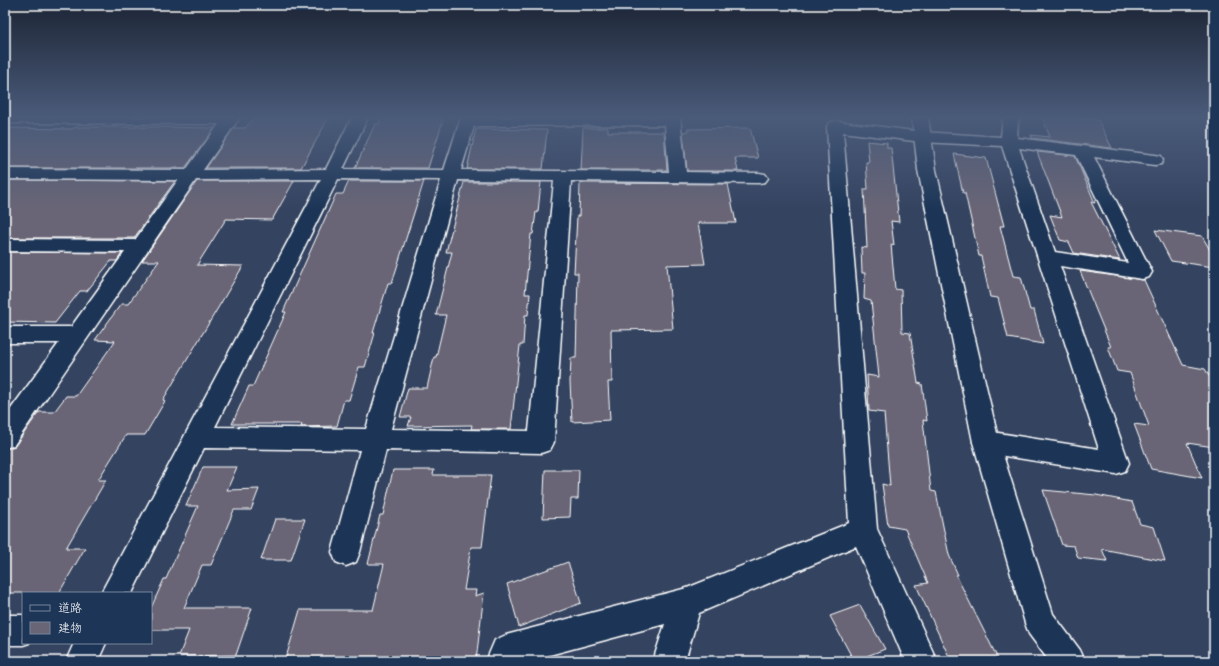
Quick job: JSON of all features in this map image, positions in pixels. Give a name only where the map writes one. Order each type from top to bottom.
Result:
[{"type":"street","points":[[5,437],[210,148]]},
{"type":"street","points":[[117,592],[345,148]]},
{"type":"street","points":[[346,552],[376,439],[459,148]]},
{"type":"street","points":[[675,148],[678,177]]},
{"type":"street","points":[[837,148],[863,530],[921,661]]},
{"type":"street","points":[[924,148],[927,170],[986,442],[1040,623],[1069,661]]},
{"type":"street","points":[[986,442],[1116,464],[1011,148]]},
{"type":"street","points":[[1064,148],[1155,160]]},
{"type":"street","points":[[1048,257],[1142,272],[1082,150]]},
{"type":"street","points":[[5,174],[190,176],[332,174],[759,178]]},
{"type":"street","points":[[197,437],[541,442],[563,176]]},
{"type":"street","points":[[5,245],[140,246]]},
{"type":"street","points":[[5,335],[77,335]]},
{"type":"street","points":[[502,661],[506,651],[687,603],[863,530]]},
{"type":"street","points":[[669,661],[687,603]]},
{"type":"street","points":[[5,630],[22,630]]},
{"type":"street","points":[[82,661],[90,644]]},
{"type":"building","points":[[5,148],[200,148],[185,168],[5,168]]},
{"type":"building","points":[[220,148],[312,148],[301,168],[206,168]]},
{"type":"building","points":[[364,148],[434,148],[428,168],[355,168]]},
{"type":"building","points":[[472,148],[545,148],[543,169],[467,169]]},
{"type":"building","points":[[582,148],[665,148],[667,170],[581,170]]},
{"type":"building","points":[[685,148],[755,148],[758,158],[735,158],[738,171],[687,171]]},
{"type":"building","points":[[868,148],[891,148],[899,222],[891,221],[894,245],[891,244],[895,289],[901,290],[902,332],[910,333],[918,383],[922,384],[927,421],[923,420],[931,491],[936,492],[949,555],[958,575],[956,575],[999,661],[951,661],[916,585],[928,583],[905,529],[888,526],[882,484],[890,486],[884,413],[869,411],[867,375],[879,377],[871,301],[864,299],[865,273],[862,273],[861,247],[867,248],[864,189],[868,189],[866,162],[869,162]]},
{"type":"building","points":[[1037,152],[1075,156],[1095,203],[1091,202],[1120,260],[1074,253],[1069,242],[1060,240],[1050,215],[1062,217]]},
{"type":"building","points":[[954,154],[986,158],[1004,226],[1000,226],[1013,276],[1021,277],[1030,310],[1034,310],[1043,344],[1008,338],[998,298],[990,297],[981,256],[979,256],[965,193],[963,193]]},
{"type":"building","points":[[5,180],[175,181],[134,238],[5,238]]},
{"type":"building","points":[[197,181],[294,181],[272,220],[226,219],[197,265],[243,266],[163,400],[165,401],[145,435],[126,435],[98,480],[106,480],[66,548],[85,548],[60,592],[5,593],[5,449],[15,446],[39,412],[54,412],[66,396],[76,396],[115,341],[95,340],[121,304],[128,304],[159,261],[142,261]]},
{"type":"building","points":[[349,181],[424,181],[392,283],[388,283],[373,333],[375,333],[365,367],[359,367],[349,400],[344,400],[337,426],[301,427],[302,424],[232,424],[249,386],[253,386],[286,312],[283,312],[336,194],[343,194]]},
{"type":"building","points":[[464,182],[541,182],[538,212],[536,212],[533,234],[531,234],[525,294],[530,294],[528,315],[525,315],[523,345],[520,345],[511,429],[471,429],[472,425],[408,426],[411,417],[400,417],[408,388],[427,388],[434,357],[436,357],[446,315],[436,315],[452,252],[446,252]]},
{"type":"building","points":[[580,183],[728,184],[736,223],[698,223],[705,264],[667,265],[673,329],[611,330],[612,382],[608,382],[610,420],[572,422],[570,382],[571,358],[576,358],[578,273],[574,273]]},
{"type":"building","points":[[1155,230],[1202,236],[1214,257],[1214,267],[1171,261]]},
{"type":"building","points":[[5,252],[122,253],[117,261],[111,261],[87,291],[80,291],[55,323],[5,322]]},
{"type":"building","points":[[1080,271],[1144,280],[1183,365],[1205,369],[1209,376],[1214,377],[1214,447],[1187,443],[1202,478],[1151,469],[1134,424],[1149,426],[1130,373],[1117,371],[1108,347],[1111,347]]},
{"type":"building","points":[[203,467],[237,467],[227,490],[259,489],[251,510],[234,510],[211,565],[202,565],[184,608],[252,608],[236,655],[179,656],[189,630],[152,630],[152,606],[164,579],[166,579],[198,506],[186,506]]},
{"type":"building","points":[[393,470],[434,470],[433,475],[491,475],[482,547],[471,547],[464,590],[476,590],[475,596],[484,593],[476,661],[400,661],[401,657],[335,657],[334,661],[285,661],[300,610],[373,610],[384,564],[368,564],[380,515],[383,515]]},
{"type":"building","points":[[545,470],[579,470],[578,499],[571,499],[570,517],[543,518]]},
{"type":"building","points":[[1043,490],[1096,495],[1132,502],[1140,524],[1154,527],[1165,561],[1102,549],[1107,561],[1078,558],[1074,546],[1062,545]]},
{"type":"building","points":[[275,519],[305,519],[291,560],[261,560]]},
{"type":"building","points":[[568,562],[581,603],[519,627],[507,584]]},
{"type":"building","points":[[860,605],[885,649],[854,661],[830,616]]}]
